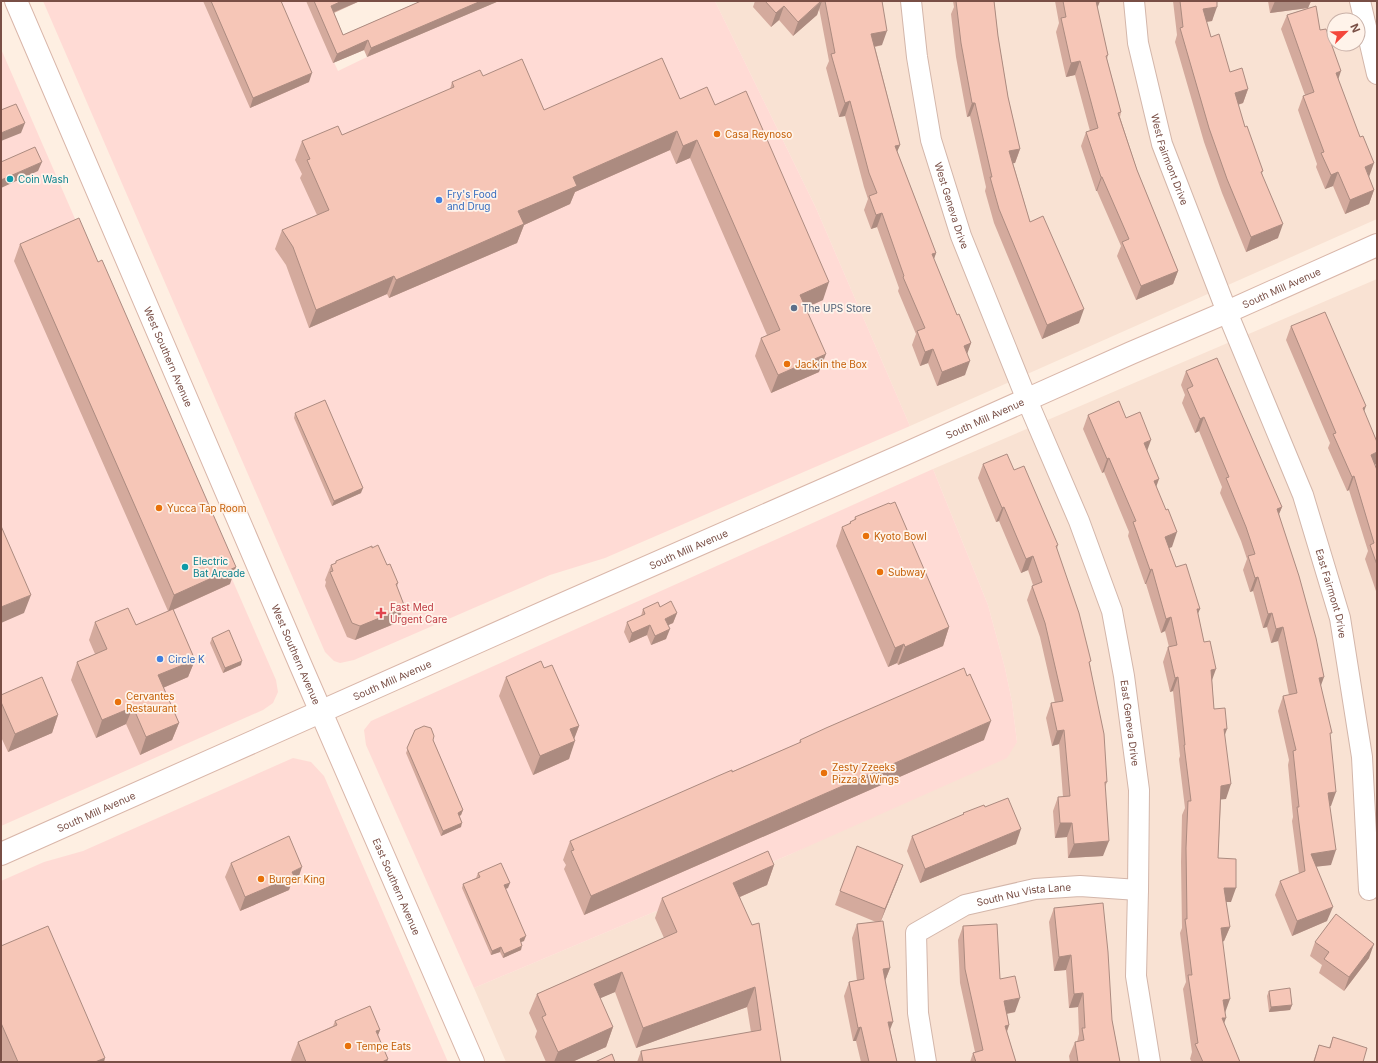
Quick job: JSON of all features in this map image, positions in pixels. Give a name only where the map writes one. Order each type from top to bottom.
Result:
[{"type":"main road","name":"West Southern Avenue","points":[[16,1],[321,712]]},
{"type":"main road","name":"South Mill Avenue","points":[[1,854],[547,611],[1377,245]]},
{"type":"main road","name":"East Southern Avenue","points":[[321,712],[473,1062]]},
{"type":"street","name":"West Geneva Drive","points":[[912,1],[917,57],[931,140],[961,236],[1027,400]]},
{"type":"street","name":"West Fairmont Drive","points":[[1134,1],[1138,43],[1162,144],[1227,312]]},
{"type":"street","points":[[1360,1],[1377,74]]},
{"type":"street","name":"East Fairmont Drive","points":[[1227,312],[1303,495],[1340,618],[1362,757],[1369,890]]},
{"type":"street","name":"East Geneva Drive","points":[[1027,400],[1079,521],[1112,611],[1124,676],[1139,790],[1136,976],[1150,1062]]},
{"type":"street","name":"South Nu Vista Lane","points":[[926,1062],[918,1013],[916,933],[965,905],[1034,889],[1080,886],[1138,890]]},
{"type":"shaded area","points":[[43,1],[306,1],[338,71],[367,57],[499,1],[715,1],[816,208],[910,426],[605,558],[550,575],[354,660],[340,663],[334,661],[325,652]]},
{"type":"shaded area","points":[[715,1],[1377,1],[1377,219],[910,426],[816,208]]},
{"type":"shaded area","points":[[1,49],[276,680],[278,692],[273,703],[263,710],[1,826]]},
{"type":"shaded area","points":[[1377,279],[1377,1062],[506,1062],[474,988],[791,854],[1017,742],[1012,702],[1005,668],[988,605],[933,469]]},
{"type":"shaded area","points":[[933,469],[988,605],[1005,668],[1012,702],[1017,742],[1007,758],[791,854],[474,988],[366,745],[364,730],[371,721]]},
{"type":"shaded area","points":[[293,758],[311,762],[324,776],[448,1062],[1,1062],[1,881],[44,862],[83,851]]},
{"type":"building","points":[[211,1],[281,1],[312,73],[253,98]]},
{"type":"building","points":[[314,1],[342,1],[331,6],[343,35],[421,1],[481,1],[371,48],[368,40],[337,54]]},
{"type":"building","points":[[765,1],[821,1],[798,22],[784,6],[776,13]]},
{"type":"building","points":[[825,1],[882,1],[887,31],[871,34],[900,145],[895,146],[936,253],[932,254],[957,315],[959,314],[971,343],[964,346],[970,361],[942,372],[933,349],[925,352],[917,331],[925,328],[903,277],[904,276],[882,213],[876,215],[869,196],[877,193],[869,173],[850,101],[845,103],[831,54],[835,53]]},
{"type":"building","points":[[956,1],[994,1],[1008,97],[1020,149],[1009,151],[1030,222],[1043,216],[1084,309],[1047,325],[999,209],[990,177],[992,177],[975,103],[972,103],[961,43]]},
{"type":"building","points":[[1063,1],[1096,1],[1108,55],[1106,56],[1121,112],[1118,113],[1137,170],[1178,271],[1141,286],[1122,242],[1129,239],[1101,177],[1086,132],[1098,128],[1080,61],[1071,63],[1061,18],[1066,17]]},
{"type":"building","points":[[1180,1],[1217,1],[1217,7],[1203,9],[1211,37],[1219,34],[1230,72],[1242,68],[1248,89],[1235,93],[1245,127],[1247,126],[1263,171],[1261,172],[1283,224],[1251,237],[1227,179],[1209,128],[1180,28],[1183,27]]},
{"type":"building","points":[[1316,6],[1320,30],[1326,29],[1326,52],[1334,52],[1341,71],[1336,73],[1360,137],[1363,136],[1374,163],[1365,167],[1374,190],[1350,200],[1338,172],[1331,175],[1321,153],[1324,152],[1303,96],[1314,92],[1287,15]]},
{"type":"building","points":[[662,58],[680,99],[707,87],[715,105],[746,91],[829,282],[800,295],[826,354],[778,375],[761,338],[780,330],[697,140],[683,146],[677,131],[573,177],[577,186],[518,211],[524,224],[396,280],[394,276],[316,310],[293,247],[282,230],[329,210],[307,160],[310,159],[302,141],[338,126],[342,135],[454,87],[452,82],[480,70],[483,76],[522,59],[544,110]]},
{"type":"building","points":[[16,104],[25,123],[1,133],[1,110]]},
{"type":"building","points":[[35,147],[42,162],[1,180],[1,162]]},
{"type":"building","points":[[79,218],[98,262],[102,260],[236,567],[174,595],[20,244]]},
{"type":"building","points":[[1325,312],[1366,406],[1363,408],[1377,442],[1377,452],[1371,455],[1377,470],[1377,565],[1370,545],[1374,543],[1354,476],[1352,477],[1333,434],[1336,433],[1291,326]]},
{"type":"building","points":[[1217,358],[1282,507],[1277,509],[1299,576],[1316,638],[1324,677],[1319,678],[1332,733],[1330,733],[1336,792],[1328,793],[1336,850],[1311,854],[1333,907],[1297,921],[1280,881],[1305,871],[1297,807],[1299,807],[1293,751],[1296,750],[1283,696],[1297,693],[1283,627],[1276,629],[1272,613],[1268,614],[1258,577],[1255,578],[1248,556],[1255,554],[1246,527],[1226,478],[1229,477],[1204,417],[1200,419],[1187,389],[1193,386],[1186,371]]},
{"type":"building","points":[[325,400],[363,488],[334,501],[295,413]]},
{"type":"building","points":[[1119,401],[1126,418],[1140,412],[1151,440],[1144,443],[1159,479],[1154,481],[1166,510],[1168,509],[1177,532],[1165,537],[1176,567],[1186,564],[1200,609],[1197,609],[1204,642],[1210,641],[1216,669],[1211,670],[1214,709],[1225,708],[1227,729],[1224,729],[1231,784],[1221,786],[1218,858],[1236,859],[1236,888],[1224,888],[1230,927],[1221,928],[1230,999],[1223,1000],[1226,1018],[1222,1018],[1240,1062],[1203,1062],[1195,1044],[1198,1043],[1188,975],[1192,975],[1185,919],[1187,919],[1186,848],[1188,801],[1191,801],[1178,677],[1175,678],[1168,647],[1177,645],[1171,617],[1166,619],[1152,569],[1150,570],[1133,522],[1136,521],[1109,458],[1107,459],[1088,415]]},
{"type":"building","points":[[1007,454],[1014,470],[1024,466],[1058,545],[1056,546],[1079,613],[1091,661],[1089,662],[1104,734],[1107,782],[1105,782],[1109,841],[1074,844],[1072,823],[1060,823],[1058,797],[1070,796],[1064,730],[1057,731],[1051,703],[1063,701],[1045,623],[1032,586],[1042,582],[1033,556],[1026,559],[1004,507],[1002,508],[983,464]]},
{"type":"building","points":[[895,502],[949,627],[905,647],[904,644],[895,648],[842,527],[851,523],[850,522],[856,519],[855,517]]},
{"type":"building","points":[[1,526],[31,595],[1,607]]},
{"type":"building","points":[[378,545],[387,565],[390,564],[398,583],[396,584],[404,605],[398,607],[399,610],[360,626],[352,623],[330,572],[333,571],[331,565],[336,563],[336,561],[372,546],[372,548]]},
{"type":"building","points":[[671,601],[677,613],[665,619],[670,629],[655,636],[650,625],[632,633],[627,622],[645,614],[643,609],[658,602],[660,607]]},
{"type":"building","points":[[128,608],[136,625],[173,609],[195,660],[158,675],[179,723],[146,737],[133,707],[102,720],[77,662],[107,649],[95,622]]},
{"type":"building","name":"Circle K","points":[[229,630],[242,661],[225,668],[212,638]]},
{"type":"building","points":[[541,661],[544,668],[552,665],[579,726],[570,729],[575,741],[540,756],[506,677]]},
{"type":"building","points":[[964,668],[967,676],[970,674],[991,721],[591,896],[571,851],[574,850],[570,841],[732,770],[732,772],[801,742],[800,740],[826,728]]},
{"type":"building","points":[[42,677],[58,715],[15,734],[1,702],[1,695]]},
{"type":"building","points":[[424,726],[431,728],[434,736],[433,740],[463,810],[458,813],[462,823],[443,831],[407,748],[415,730]]},
{"type":"building","points":[[1008,798],[1021,829],[925,869],[912,836],[964,814],[963,813],[984,805],[985,807]]},
{"type":"building","name":"Burger King","points":[[289,836],[302,867],[292,872],[294,876],[245,897],[231,863]]},
{"type":"building","points":[[857,846],[903,865],[885,909],[840,891]]},
{"type":"building","points":[[768,851],[774,865],[733,883],[752,925],[759,923],[781,1062],[643,1062],[641,1051],[761,1030],[755,987],[643,1028],[622,972],[594,984],[613,1027],[558,1052],[542,1017],[546,1015],[537,994],[677,932],[662,898]]},
{"type":"building","points":[[501,863],[510,883],[504,885],[526,936],[520,939],[522,946],[504,954],[501,947],[492,951],[463,884],[480,877],[478,873]]},
{"type":"building","points":[[1103,903],[1108,952],[1112,1020],[1120,1062],[1078,1062],[1075,1042],[1084,1040],[1082,1028],[1085,1028],[1083,993],[1074,994],[1071,955],[1059,957],[1054,908]]},
{"type":"building","points":[[1336,914],[1374,944],[1349,977],[1324,959],[1329,952],[1315,942]]},
{"type":"building","points":[[883,921],[890,968],[883,969],[893,1022],[888,1022],[897,1062],[869,1062],[861,1027],[858,1028],[849,982],[864,979],[857,924]]},
{"type":"building","points":[[997,924],[1000,979],[1015,976],[1020,998],[1004,1001],[1009,1025],[1005,1026],[1016,1062],[976,1062],[973,1053],[983,1050],[965,969],[963,926]]},
{"type":"building","points":[[48,926],[105,1058],[95,1062],[18,1062],[1,1023],[1,946]]},
{"type":"building","points":[[1290,988],[1292,1005],[1271,1007],[1269,991]]},
{"type":"building","points":[[370,1006],[380,1030],[376,1031],[388,1059],[382,1062],[306,1062],[298,1042],[337,1025],[335,1021]]},
{"type":"building","points":[[1333,1037],[1367,1048],[1363,1062],[1314,1062],[1319,1045],[1330,1048]]},
{"type":"building","points":[[612,1054],[615,1062],[595,1062]]},
{"type":"place","name":"Casa Reynoso","points":[[717,134]]},
{"type":"place","name":"Coin Wash","points":[[10,179]]},
{"type":"place","name":"Fry's Food and Drug","points":[[439,200]]},
{"type":"place","name":"The UPS Store","points":[[794,308]]},
{"type":"place","name":"Jack in the Box","points":[[787,364]]},
{"type":"place","name":"Yucca Tap Room","points":[[159,508]]},
{"type":"place","name":"Kyoto Bowl","points":[[866,536]]},
{"type":"place","name":"Electric Bat Arcade","points":[[185,567]]},
{"type":"place","name":"Subway","points":[[880,572]]},
{"type":"place","name":"Fast Med Urgent Care","points":[[381,613]]},
{"type":"place","name":"Circle K","points":[[160,659]]},
{"type":"place","name":"Cervantes Restaurant","points":[[118,702]]},
{"type":"place","name":"Zesty Zzeeks Pizza & Wings","points":[[824,773]]},
{"type":"place","name":"Burger King","points":[[261,879]]},
{"type":"place","name":"Tempe Eats","points":[[348,1046]]}]
